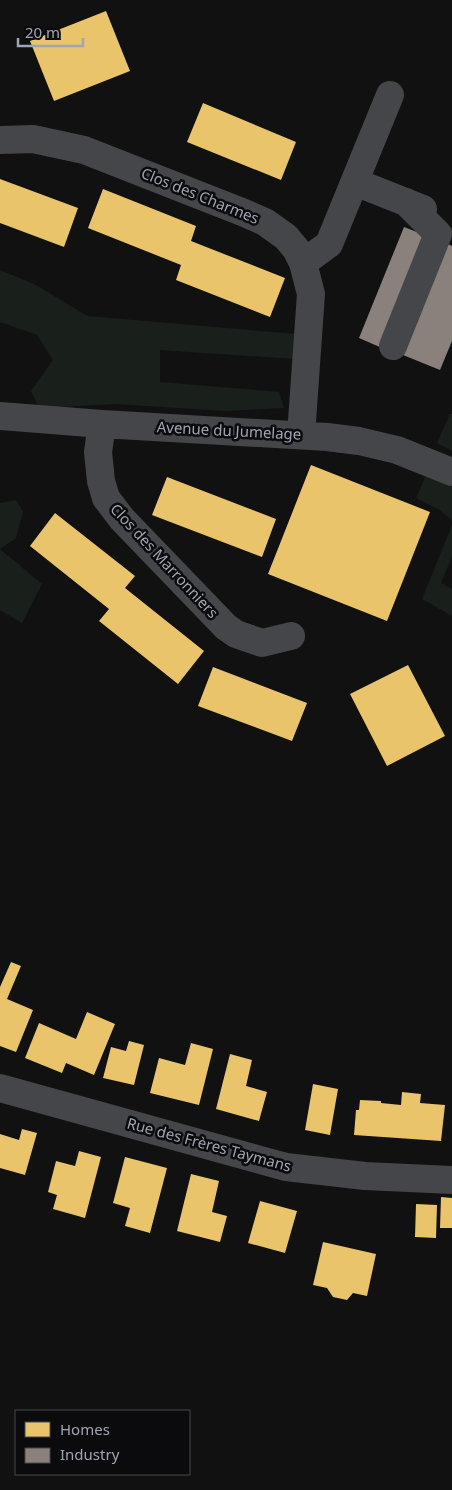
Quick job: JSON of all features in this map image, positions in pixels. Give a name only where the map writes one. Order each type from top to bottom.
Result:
[{"type":"street","points":[[303,264],[329,244],[390,95]]},
{"type":"street","name":"Clos des Charmes","points":[[0,140],[33,139],[84,150],[242,212],[265,222],[286,237],[296,249],[303,264],[310,294],[301,435]]},
{"type":"street","points":[[355,182],[403,210],[445,227],[393,346]]},
{"type":"street","name":"Avenue du Jumelage","points":[[0,416],[102,424],[301,435],[359,441],[397,450],[452,472]]},
{"type":"street","name":"Clos des Marronniers","points":[[102,424],[98,452],[101,481],[106,498],[122,519],[226,627],[236,634],[262,644],[291,636]]},
{"type":"street","name":"Rue des Frères Taymans","points":[[0,1088],[286,1167],[365,1176],[452,1180]]},
{"type":"shaded area","points":[[0,270],[36,285],[87,316],[296,334],[295,359],[160,350],[160,382],[279,392],[284,408],[225,411],[115,404],[39,408],[31,391],[53,360],[37,335],[0,322]]},
{"type":"shaded area","points":[[450,414],[452,414],[452,451],[437,443]]},
{"type":"shaded area","points":[[427,473],[452,486],[452,520],[438,509],[416,498]]},
{"type":"shaded area","points":[[16,500],[23,512],[16,538],[0,549],[0,503]]},
{"type":"shaded area","points":[[452,525],[452,557],[441,583],[452,589],[452,616],[422,599]]},
{"type":"shaded area","points":[[0,549],[42,584],[22,623],[0,610]]},
{"type":"building: Homes","points":[[106,11],[130,71],[54,101],[30,41]]},
{"type":"building: Homes","points":[[203,103],[296,142],[281,180],[187,142]]},
{"type":"building: Homes","points":[[0,179],[78,208],[64,247],[0,223]]},
{"type":"building: Homes","points":[[103,189],[196,226],[191,241],[285,278],[270,317],[176,280],[181,265],[88,228]]},
{"type":"building: Homes","points":[[311,465],[430,512],[387,621],[268,574]]},
{"type":"building: Homes","points":[[167,477],[276,519],[262,557],[152,515]]},
{"type":"building: Homes","points":[[55,513],[135,576],[125,588],[204,651],[178,684],[99,621],[109,609],[30,546]]},
{"type":"building: Homes","points":[[408,665],[445,736],[387,766],[350,694]]},
{"type":"building: Homes","points":[[213,667],[307,703],[292,741],[198,706]]},
{"type":"building: Homes","points":[[11,962],[21,966],[7,999],[33,1010],[16,1052],[0,1046],[0,987]]},
{"type":"building: Homes","points":[[87,1012],[115,1024],[94,1075],[66,1063],[62,1073],[25,1058],[39,1023],[76,1039]]},
{"type":"building: Homes","points":[[129,1041],[144,1045],[134,1085],[103,1078],[111,1047],[126,1051]]},
{"type":"building: Homes","points":[[191,1043],[213,1049],[199,1105],[150,1093],[159,1058],[185,1065]]},
{"type":"building: Homes","points":[[230,1054],[252,1060],[246,1086],[267,1092],[259,1121],[216,1109]]},
{"type":"building: Homes","points":[[313,1084],[338,1089],[330,1135],[305,1130]]},
{"type":"building: Homes","points":[[402,1092],[421,1094],[420,1103],[445,1105],[441,1141],[354,1135],[356,1110],[359,1110],[360,1100],[381,1101],[381,1103],[401,1105]]},
{"type":"building: Homes","points":[[22,1129],[37,1133],[25,1175],[0,1168],[0,1134],[19,1140]]},
{"type":"building: Homes","points":[[79,1151],[101,1157],[85,1218],[53,1209],[57,1195],[48,1192],[56,1161],[75,1166]]},
{"type":"building: Homes","points":[[125,1157],[167,1168],[150,1233],[125,1226],[130,1208],[113,1203]]},
{"type":"building: Homes","points":[[191,1174],[219,1181],[212,1212],[227,1216],[220,1242],[177,1231]]},
{"type":"building: Homes","points":[[441,1197],[452,1198],[452,1228],[440,1228]]},
{"type":"building: Homes","points":[[260,1201],[297,1211],[285,1253],[248,1243]]},
{"type":"building: Homes","points":[[416,1204],[437,1205],[436,1238],[415,1237]]},
{"type":"building: Homes","points":[[323,1242],[376,1254],[367,1296],[353,1293],[347,1300],[333,1297],[327,1288],[313,1285]]},
{"type":"building: Industry","points":[[404,227],[427,236],[382,348],[359,338]]},
{"type":"building: Industry","points":[[448,244],[452,246],[452,341],[440,370],[403,355]]}]
